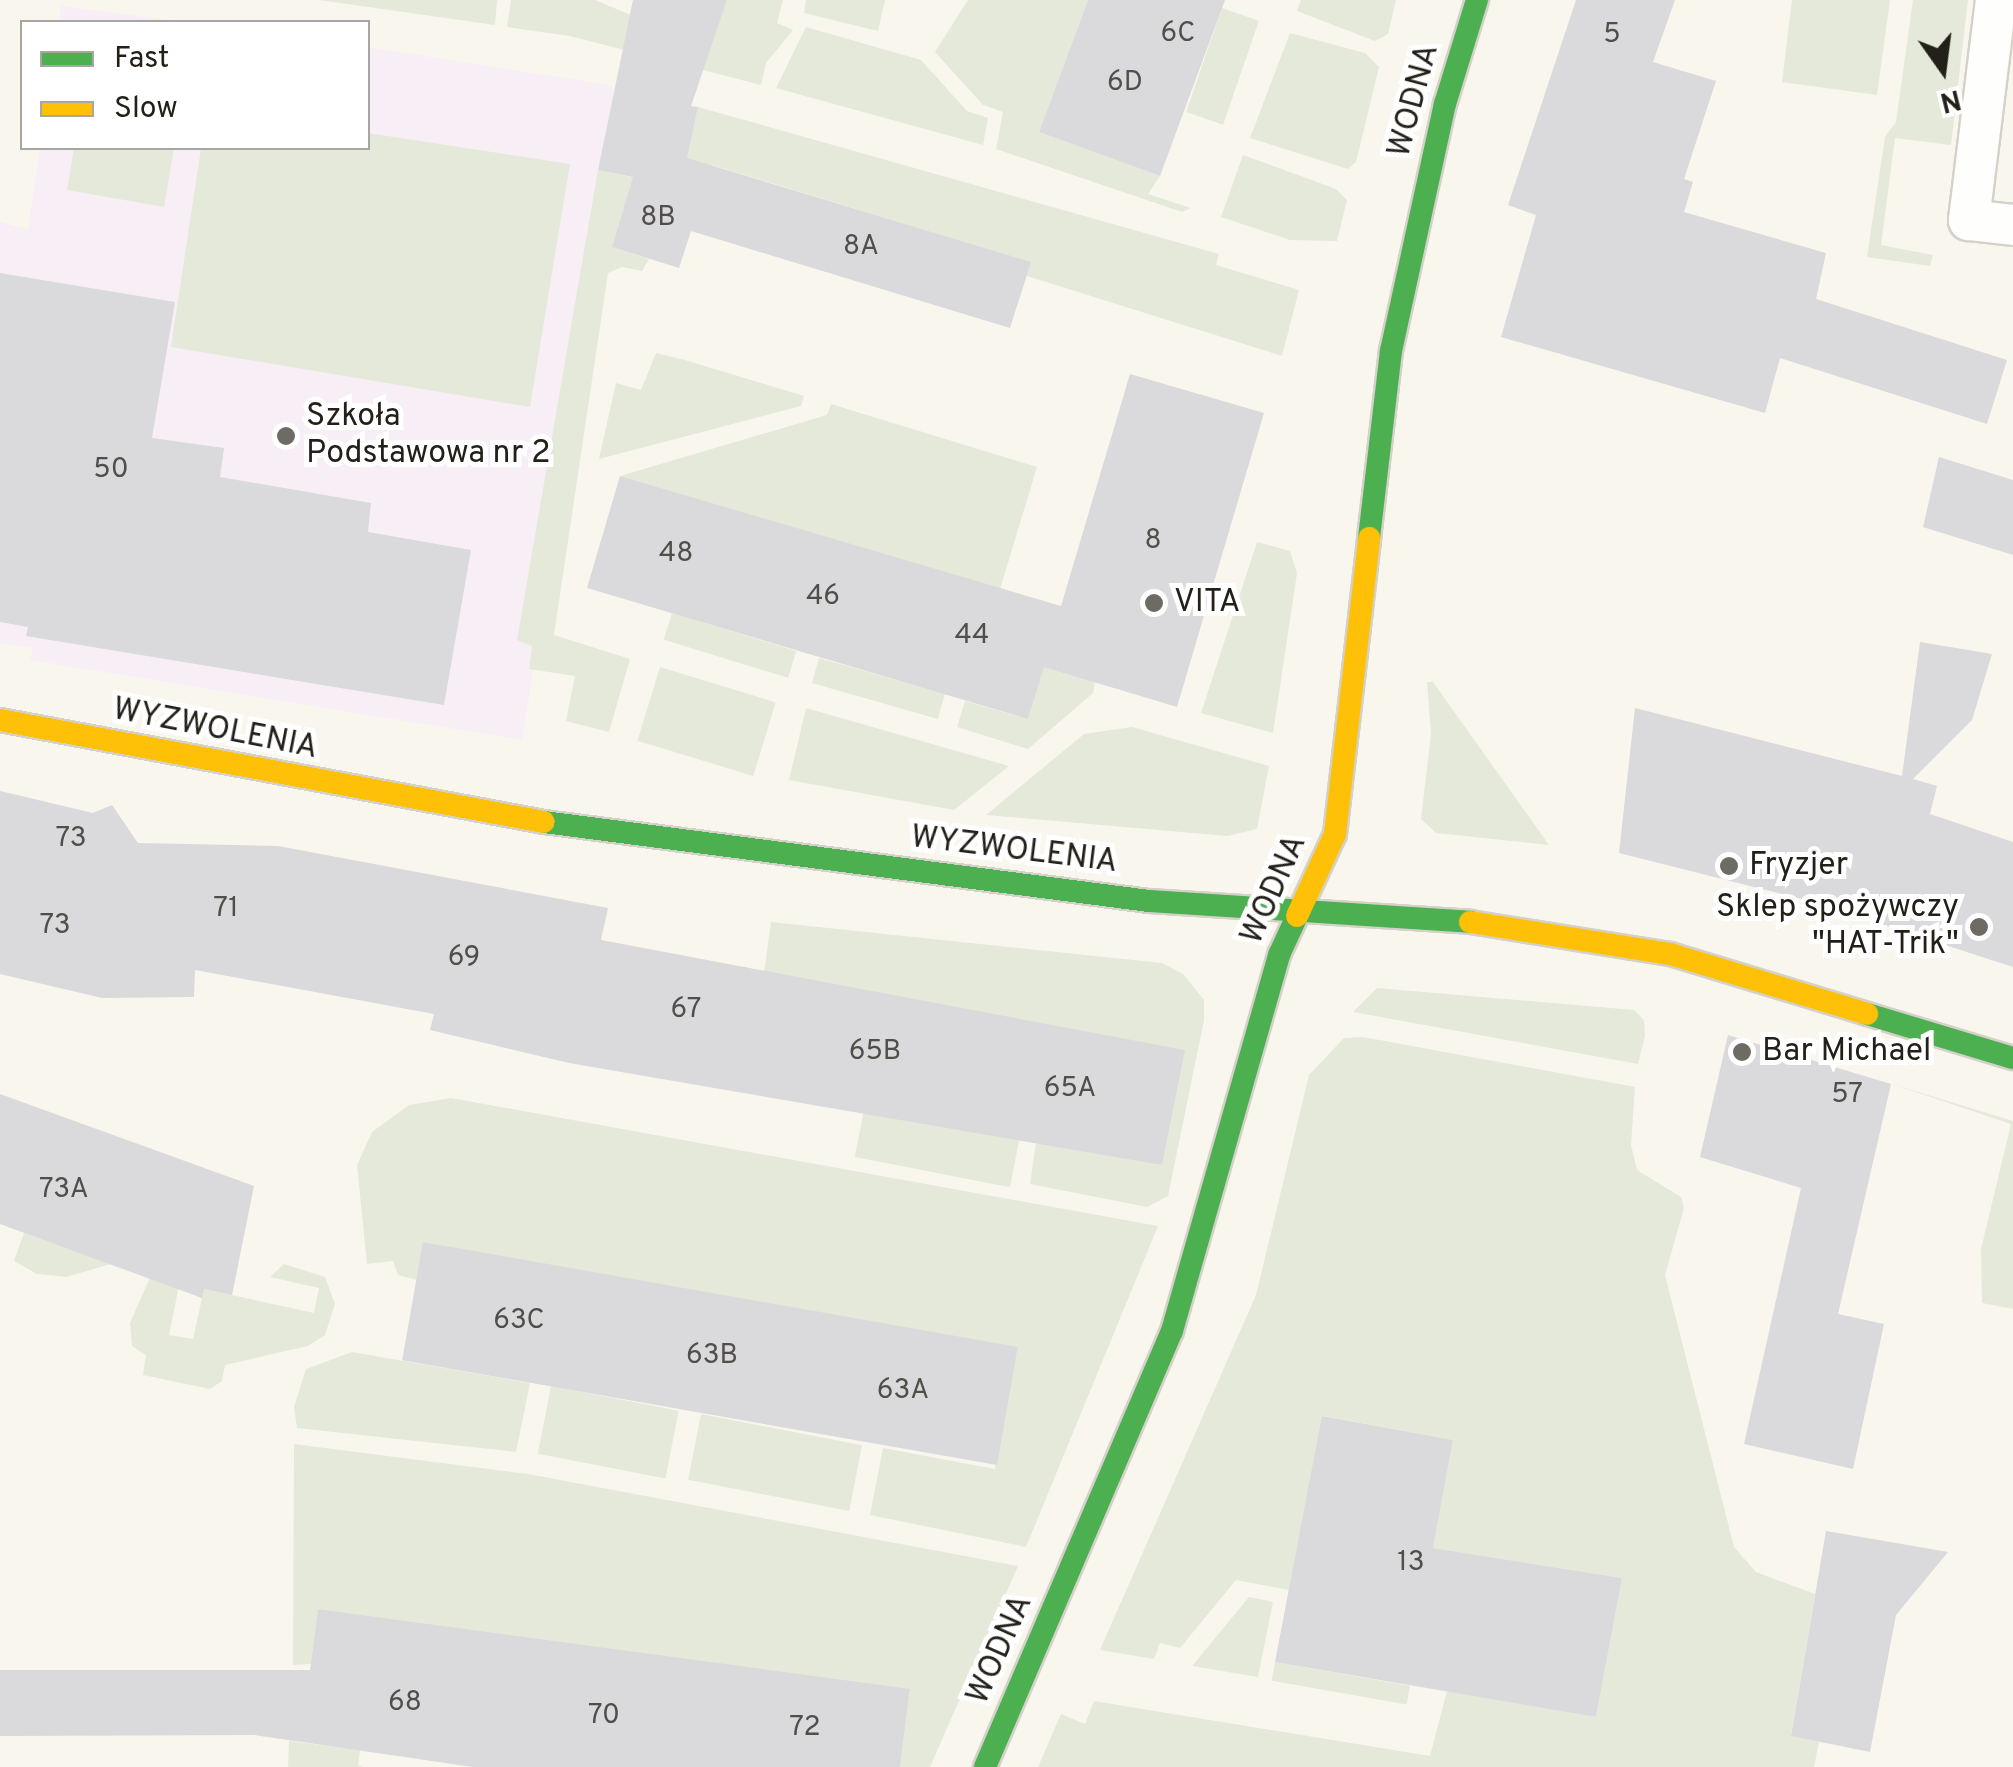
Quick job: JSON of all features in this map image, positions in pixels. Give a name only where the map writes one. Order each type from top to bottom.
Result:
[{"type":"street","name":"WODNA","points":[[985,1767],[1172,1331],[1296,910],[1334,834],[1391,350],[1437,138],[1477,0]]},
{"type":"street","name":"WYZWOLENIA","points":[[0,720],[552,824],[1149,900],[1478,923],[1670,954],[2013,1058]]},
{"type":"lane","points":[[1996,0],[1968,220],[2013,225]]},
{"type":"shaded area","points":[[61,6],[171,20],[59,20]]},
{"type":"shaded area","name":"Szkoła Podstawowa nr 2","points":[[370,47],[611,85],[623,115],[522,740],[30,660],[33,648],[0,643],[0,222],[28,229],[40,150],[370,150]]},
{"type":"green space","points":[[319,0],[497,0],[495,25]]},
{"type":"green space","points":[[511,0],[595,0],[710,48],[727,0],[783,0],[777,23],[793,30],[766,63],[761,85],[570,36],[507,27]]},
{"type":"green space","points":[[806,0],[885,0],[878,31],[804,13]]},
{"type":"green space","points":[[968,0],[1088,0],[1039,132],[1160,176],[1148,194],[1191,208],[1182,212],[996,149],[1003,112],[983,105],[935,52]]},
{"type":"green space","points":[[1301,0],[1396,0],[1388,34],[1375,41],[1297,11]]},
{"type":"green space","points":[[1792,0],[1890,0],[1877,95],[1782,82]]},
{"type":"green space","points":[[1913,0],[1968,0],[1951,145],[1895,138],[1881,245],[1933,255],[1930,266],[1867,257],[1885,137],[1896,122]]},
{"type":"green space","points":[[1222,8],[1259,21],[1223,125],[1186,112]]},
{"type":"green space","points":[[806,27],[921,60],[967,111],[988,118],[983,145],[776,88]]},
{"type":"green space","points":[[1290,33],[1365,53],[1379,67],[1356,162],[1348,169],[1250,138]]},
{"type":"green space","points":[[698,107],[1219,254],[1216,265],[1299,290],[1282,356],[1027,276],[1030,262],[712,165],[699,205],[631,185],[612,247],[649,259],[642,271],[622,267],[608,273],[554,635],[630,659],[609,732],[566,721],[575,676],[529,669],[532,646],[517,640],[598,170],[680,187]]},
{"type":"green space","points":[[370,133],[570,164],[530,407],[171,347],[201,150],[370,150]]},
{"type":"green space","points":[[74,150],[174,150],[164,207],[67,190]]},
{"type":"green space","points":[[1243,155],[1336,189],[1347,200],[1337,241],[1290,240],[1221,217]]},
{"type":"green space","points":[[656,353],[804,396],[801,406],[599,459],[616,383],[641,390]]},
{"type":"green space","points":[[831,404],[1037,467],[1000,589],[620,476],[827,415]]},
{"type":"green space","points":[[1257,542],[1290,551],[1297,573],[1273,733],[1201,713]]},
{"type":"green space","points":[[672,613],[796,651],[788,678],[664,640]]},
{"type":"green space","points":[[819,658],[945,694],[938,719],[812,683]]},
{"type":"green space","points":[[1044,666],[1095,682],[1093,693],[1028,749],[957,727],[965,701],[1028,719]]},
{"type":"green space","points":[[660,667],[776,702],[753,776],[637,741]]},
{"type":"green space","points":[[1427,682],[1433,682],[1549,845],[1436,833],[1421,819],[1431,734]]},
{"type":"green space","points":[[806,708],[1009,766],[954,810],[789,780]]},
{"type":"green space","points":[[1132,727],[1269,766],[1257,829],[1227,836],[986,815],[1084,734]]},
{"type":"green space","points":[[771,922],[1162,963],[1183,974],[1204,1000],[1204,1020],[1168,1196],[1147,1207],[1030,1184],[1036,1142],[1162,1165],[1184,1050],[764,973]]},
{"type":"green space","points":[[1377,988],[1634,1010],[1644,1020],[1645,1036],[1638,1064],[1353,1012]]},
{"type":"green space","points":[[1363,1037],[1635,1087],[1631,1145],[1637,1170],[1681,1197],[1684,1208],[1665,1275],[1734,1547],[1756,1572],[1815,1594],[1791,1735],[1819,1742],[1814,1767],[1038,1767],[1061,1714],[1085,1724],[1094,1701],[1430,1756],[1447,1691],[1596,1717],[1622,1578],[1433,1548],[1453,1440],[1323,1416],[1289,1590],[1236,1580],[1180,1648],[1160,1643],[1154,1659],[1100,1650],[1256,1295],[1309,1075],[1344,1038]]},
{"type":"green space","points":[[1892,1084],[2013,1121],[2013,1309],[1982,1303],[1981,1249],[2011,1124]]},
{"type":"green space","points":[[451,1098],[1158,1226],[1026,1547],[870,1515],[883,1448],[995,1469],[1017,1352],[424,1242],[417,1280],[398,1275],[393,1261],[367,1264],[357,1165],[372,1132],[409,1105]]},
{"type":"green space","points":[[864,1110],[1019,1140],[1010,1187],[855,1157]]},
{"type":"green space","points":[[193,1217],[169,1335],[193,1339],[204,1289],[314,1313],[319,1288],[270,1277],[284,1264],[325,1277],[335,1304],[325,1335],[308,1346],[225,1365],[222,1381],[210,1389],[143,1375],[146,1355],[132,1346],[130,1323],[171,1230]]},
{"type":"green space","points":[[24,1233],[111,1264],[66,1277],[37,1274],[14,1261]]},
{"type":"green space","points":[[352,1352],[530,1383],[516,1452],[297,1428],[294,1407],[306,1369]]},
{"type":"green space","points":[[551,1386],[679,1411],[665,1479],[538,1454]]},
{"type":"green space","points":[[701,1414],[862,1445],[849,1511],[688,1480]]},
{"type":"green space","points":[[294,1444],[528,1474],[1018,1566],[930,1767],[900,1767],[910,1690],[318,1609],[311,1664],[293,1665]]},
{"type":"green space","points":[[1249,1597],[1273,1602],[1258,1677],[1192,1666]]},
{"type":"green space","points":[[1275,1662],[1410,1686],[1407,1705],[1272,1681]]},
{"type":"green space","points":[[289,1741],[360,1750],[358,1765],[364,1767],[288,1767]]},
{"type":"building","points":[[633,0],[727,0],[691,106],[698,107],[687,158],[1031,262],[1010,328],[691,231],[679,268],[612,247],[633,177],[598,170]]},
{"type":"building","points":[[1088,0],[1225,0],[1160,176],[1039,132]]},
{"type":"building","points":[[1576,0],[1675,0],[1653,62],[1716,81],[1684,179],[1693,182],[1684,212],[1826,253],[1816,299],[2007,360],[1987,424],[1780,358],[1765,413],[1501,337],[1536,215],[1508,205]]},
{"type":"building","points":[[0,273],[175,302],[152,438],[224,448],[220,477],[371,503],[368,532],[471,550],[444,705],[26,636],[28,627],[0,622]]},
{"type":"building","points":[[1130,374],[1264,413],[1177,707],[1044,667],[1028,719],[587,588],[620,476],[1061,606]]},
{"type":"building","points":[[1939,457],[2013,480],[2013,555],[1923,527]]},
{"type":"building","points":[[1920,642],[1992,654],[1972,720],[1913,779],[1937,786],[1930,814],[2013,842],[2013,967],[1810,901],[1619,853],[1635,708],[1902,776]]},
{"type":"building","points":[[0,791],[93,813],[112,805],[138,843],[278,846],[608,908],[601,940],[1185,1050],[1162,1165],[569,1063],[430,1030],[434,1014],[195,970],[194,997],[102,998],[0,974]]},
{"type":"building","points":[[1728,1035],[1891,1084],[1838,1314],[1884,1324],[1853,1469],[1744,1444],[1801,1188],[1700,1157]]},
{"type":"building","points":[[0,1094],[254,1186],[232,1295],[204,1289],[202,1298],[0,1224]]},
{"type":"building","points":[[423,1242],[1018,1347],[997,1465],[402,1360]]},
{"type":"building","points":[[1322,1416],[1453,1440],[1433,1548],[1622,1578],[1596,1717],[1275,1662]]},
{"type":"building","points":[[1826,1531],[1948,1552],[1896,1615],[1870,1752],[1791,1736]]},
{"type":"building","points":[[318,1609],[910,1689],[900,1767],[473,1767],[254,1735],[0,1736],[0,1670],[310,1670]]},
{"type":"traffic: fast","points":[[1369,538],[1391,351],[1445,104],[1477,0]]},
{"type":"traffic: fast","points":[[544,822],[1149,901],[1470,922]]},
{"type":"traffic: fast","points":[[985,1767],[1172,1331],[1279,955],[1297,916]]},
{"type":"traffic: fast","points":[[1867,1014],[2013,1058]]},
{"type":"traffic: slow","points":[[1297,916],[1335,834],[1369,538]]},
{"type":"traffic: slow","points":[[0,720],[544,822]]},
{"type":"traffic: slow","points":[[1470,922],[1670,954],[1867,1014]]},
{"type":"place","name":"Szkoła Podstawowa nr 2","points":[[286,436]]},
{"type":"place","name":"VITA","points":[[1154,603]]},
{"type":"place","name":"Fryzjer","points":[[1729,866]]},
{"type":"place","name":"Sklep spożywczy \"HAT-Trik\"","points":[[1979,927]]},
{"type":"place","name":"Bar Michael","points":[[1742,1052]]}]
